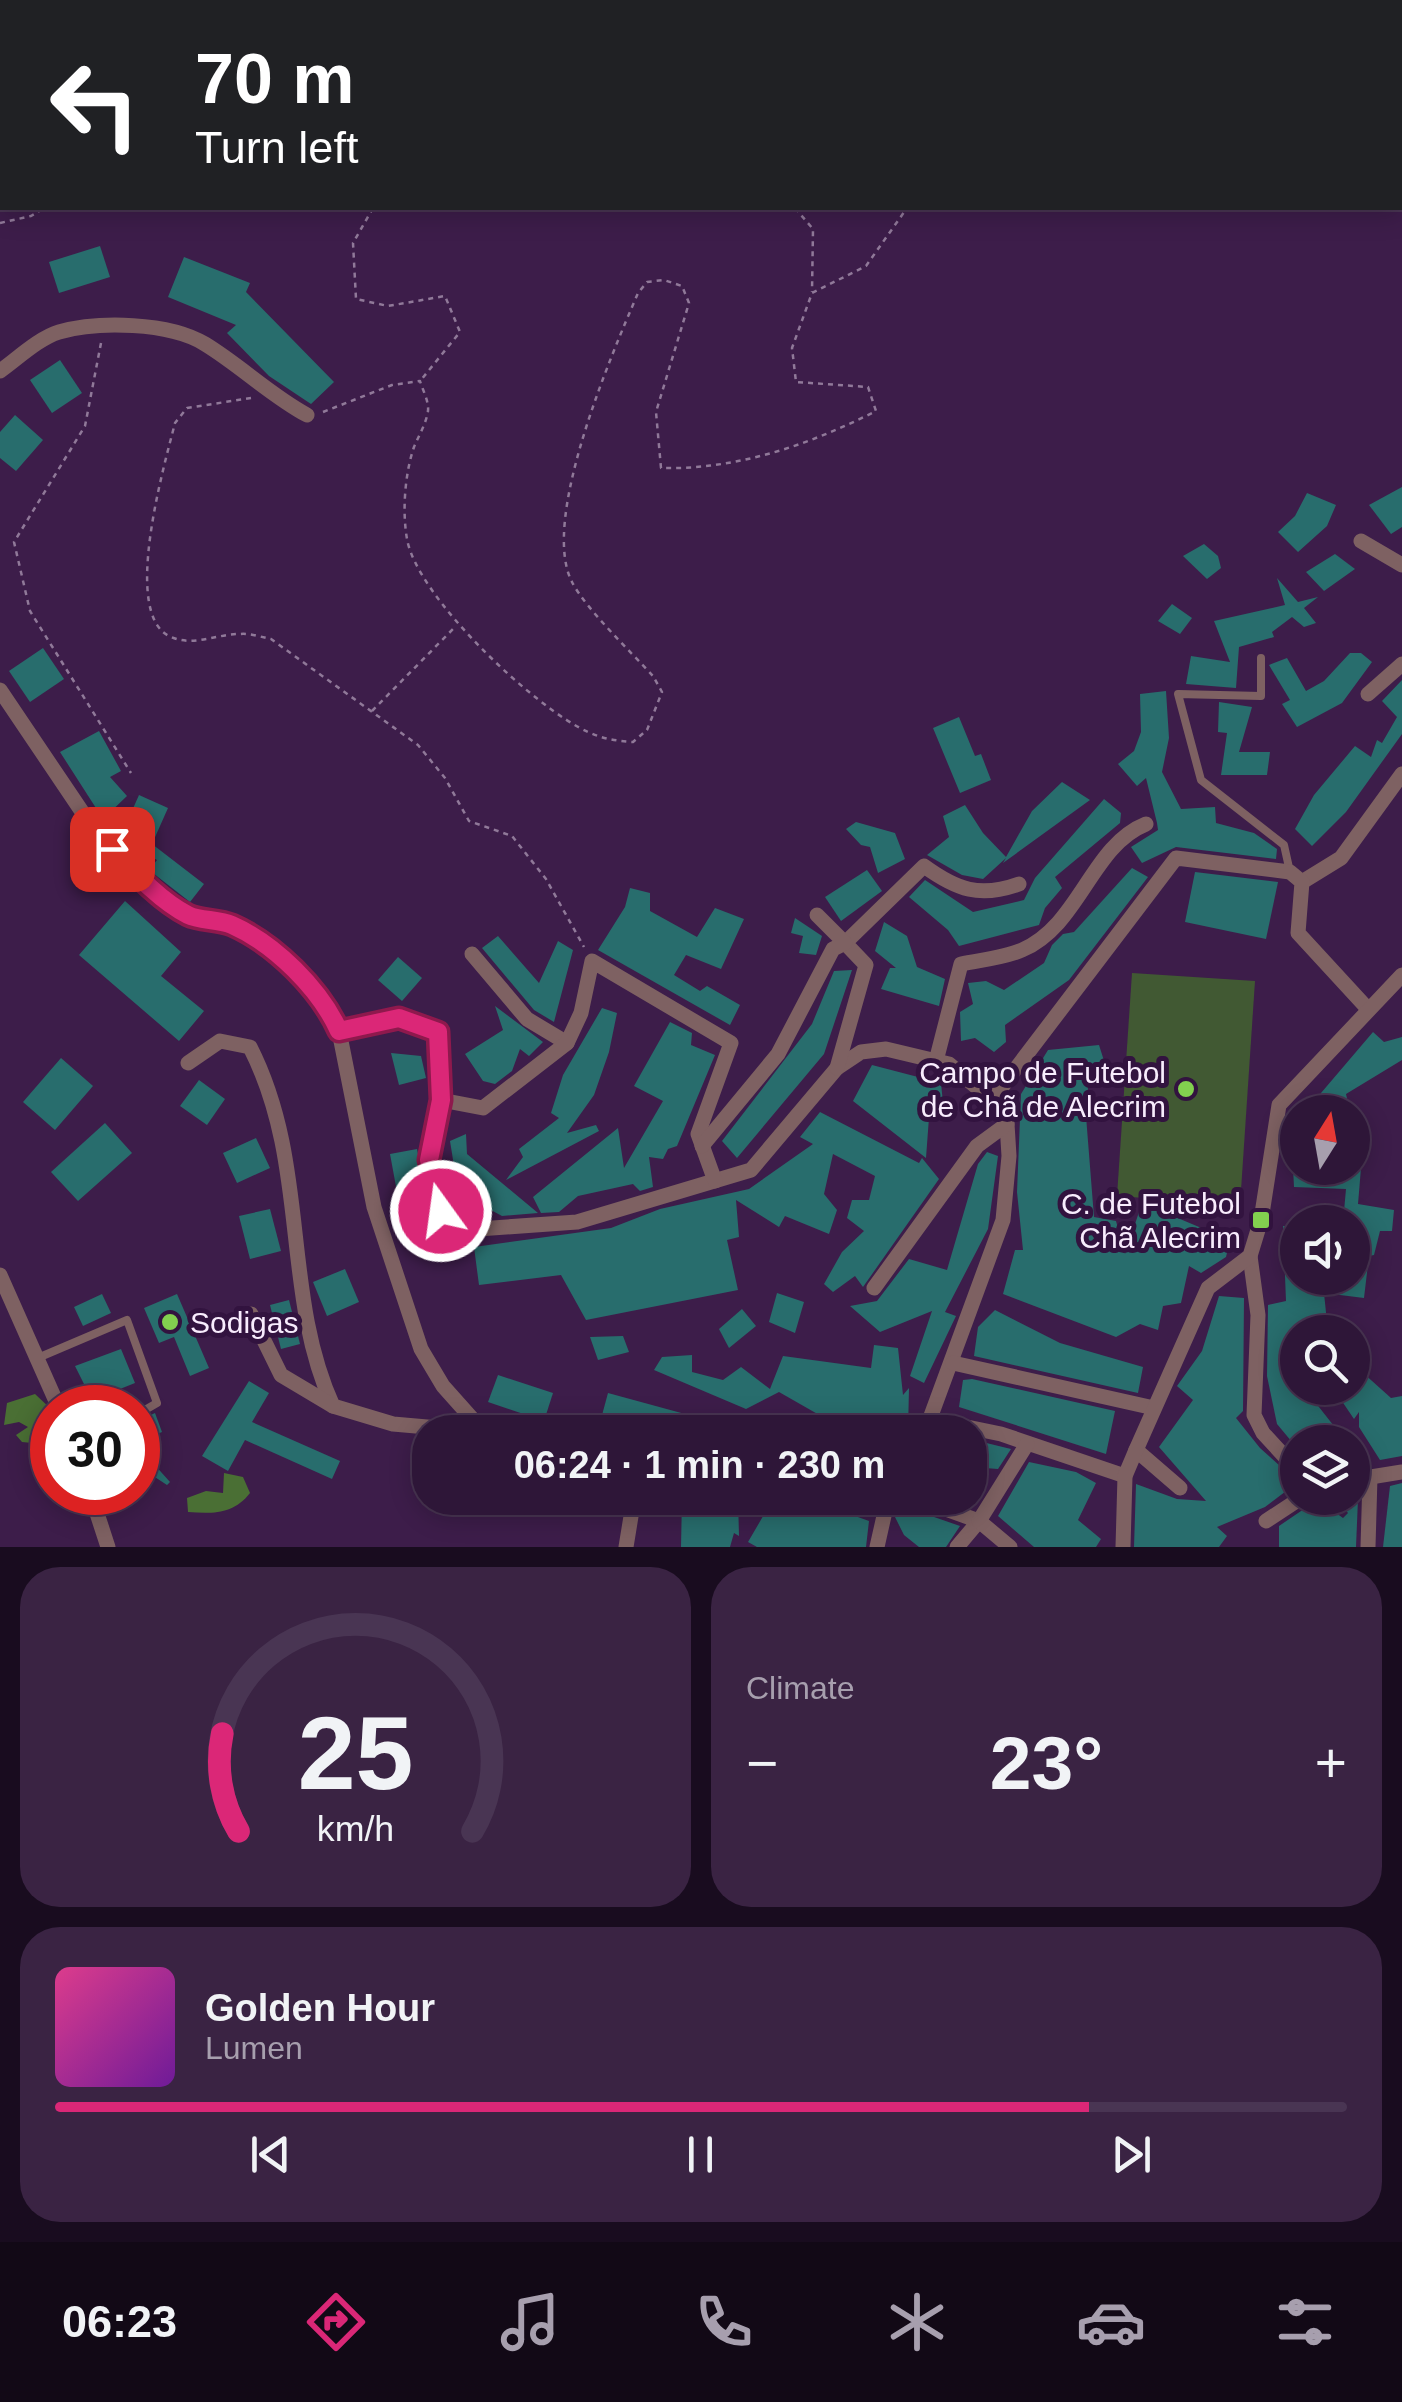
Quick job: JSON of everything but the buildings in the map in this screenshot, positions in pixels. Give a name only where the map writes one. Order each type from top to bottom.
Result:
[{"type":"street","points":[[0,371],[56,333],[104,327],[160,329],[201,341],[271,395],[307,415]]},
{"type":"street","points":[[1361,541],[1402,565]]},
{"type":"street","points":[[1368,694],[1402,664]]},
{"type":"street","points":[[0,690],[93,828],[132,870],[190,916],[213,918],[238,928],[301,974],[325,1000],[339,1031],[374,1208],[421,1349],[444,1386],[469,1415]]},
{"type":"street","points":[[992,1100],[1176,858],[1296,877],[1341,858],[1402,774]]},
{"type":"street","points":[[936,1061],[960,964],[1024,950],[1075,905],[1121,834],[1146,824]]},
{"type":"street","points":[[702,1146],[778,1054],[834,949],[845,943],[924,866],[952,886],[970,892],[994,893],[1019,884]]},
{"type":"street","points":[[1296,877],[1298,933],[1367,1008]]},
{"type":"street","points":[[817,914],[866,964],[837,1068]]},
{"type":"street","points":[[472,954],[527,1020],[567,1044]]},
{"type":"street","points":[[441,1100],[483,1108],[567,1044],[581,1014],[592,961],[732,1043],[698,1134],[715,1180]]},
{"type":"street","points":[[1280,1451],[1263,1433],[1254,1415],[1258,1314],[1250,1256],[1261,1220],[1279,1105],[1402,975]]},
{"type":"street","points":[[339,1031],[399,1018],[438,1032],[441,1100],[429,1160],[441,1211],[464,1230],[577,1222],[751,1170],[837,1068],[861,1052],[886,1050],[949,1064],[992,1100],[1007,1124],[1003,1220],[933,1415]]},
{"type":"street","points":[[188,1063],[220,1040],[250,1047],[268,1082],[288,1156],[316,1369],[333,1406]]},
{"type":"street","points":[[874,1288],[977,1146],[1007,1124]]},
{"type":"street","points":[[1123,1547],[1125,1476],[1154,1408],[1208,1288],[1250,1256]]},
{"type":"street","points":[[0,1274],[50,1385]]},
{"type":"street","points":[[251,1314],[281,1375],[333,1406],[412,1426]]},
{"type":"street","points":[[953,1364],[1154,1408]]},
{"type":"street","points":[[987,1432],[1125,1476]]},
{"type":"street","points":[[958,1547],[1027,1444]]},
{"type":"street","points":[[1136,1450],[1180,1488]]},
{"type":"street","points":[[1370,1477],[1402,1472]]},
{"type":"street","points":[[1266,1521],[1280,1512]]},
{"type":"street","points":[[98,1515],[108,1547]]},
{"type":"street","points":[[626,1547],[631,1515]]},
{"type":"street","points":[[878,1547],[885,1515]]},
{"type":"street","points":[[964,1515],[979,1520],[1010,1547]]},
{"type":"street","points":[[1368,1547],[1369,1515]]},
{"type":"lane","points":[[1261,658],[1262,696],[1178,694],[1201,780],[1284,845],[1296,877]]},
{"type":"lane","points":[[40,1357],[127,1320],[151,1385]]},
{"type":"path","points":[[0,223],[41,210]]},
{"type":"path","points":[[307,415],[346,406],[392,385],[420,381],[460,332],[445,296],[388,306],[356,299],[353,242],[372,210]]},
{"type":"path","points":[[420,381],[428,407],[410,467],[405,503],[407,541],[456,626],[584,731],[610,741],[633,742],[647,730],[662,692],[653,676],[572,582],[562,536],[567,495],[629,314],[646,282],[664,280],[682,286],[690,302],[656,412],[661,468],[711,469],[842,429],[876,412],[868,388],[796,382],[792,348],[812,294],[813,229],[797,210]]},
{"type":"path","points":[[812,294],[866,266],[906,210]]},
{"type":"path","points":[[104,327],[84,426],[14,542],[30,611],[132,773]]},
{"type":"path","points":[[271,395],[187,408],[175,422],[147,553],[155,622],[167,636],[190,642],[242,633],[271,639],[418,745],[445,778],[469,821],[512,836],[546,879],[592,961]]},
{"type":"path","points":[[370,712],[456,626]]},
{"type":"green space","name":"Campo de Futebol de Chã de Alecrim","points":[[1132,973],[1255,981],[1240,1205],[1117,1196]]},
{"type":"green space","points":[[30,1396],[30,1443],[22,1442],[16,1435],[28,1427],[19,1422],[4,1425],[7,1403]]},
{"type":"green space","points":[[224,1473],[243,1477],[250,1493],[244,1500],[222,1511],[188,1512],[187,1498],[206,1491],[223,1493]]},
{"type":"place","name":"Campo de Futebol de Chã de Alecrim","points":[[1186,1089]]},
{"type":"place","name":"C. de Futebol Chã Alecrim","points":[[1261,1220]]},
{"type":"place","name":"Sodigas","points":[[170,1322]]},
{"type":"route","points":[[112,849],[190,916],[213,918],[238,928],[301,974],[325,1000],[339,1031],[399,1018],[438,1032],[441,1100],[429,1160],[441,1211]]}]
